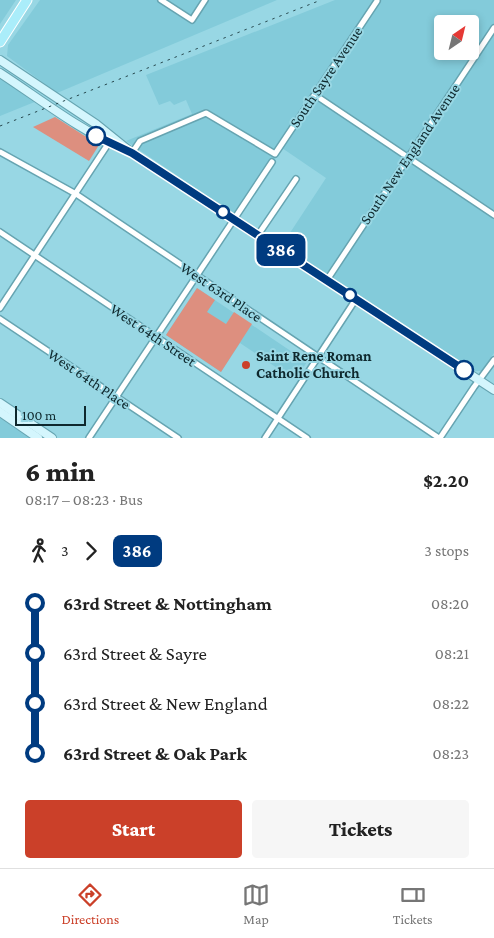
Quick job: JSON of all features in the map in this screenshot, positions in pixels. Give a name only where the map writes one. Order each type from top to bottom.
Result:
[{"type":"main road","points":[[0,42],[27,0]]},
{"type":"main road","points":[[0,60],[110,140],[494,390]]},
{"type":"main road","points":[[0,73],[81,127],[110,140]]},
{"type":"main road","points":[[0,403],[52,438]]},
{"type":"main road","points":[[0,412],[38,438]]},
{"type":"street","points":[[161,0],[192,20],[205,0]]},
{"type":"street","name":"South Sayre Avenue","points":[[132,153],[140,141],[206,113],[275,154],[377,1]]},
{"type":"street","name":"South New England Avenue","points":[[327,280],[494,28]]},
{"type":"street","points":[[315,95],[494,216]]},
{"type":"street","points":[[0,308],[110,140]]},
{"type":"street","name":"West 63rd Place","points":[[0,152],[76,194],[439,438]]},
{"type":"street","points":[[89,438],[272,162]]},
{"type":"street","points":[[258,235],[296,180]]},
{"type":"street","name":"West 64th Street","points":[[0,232],[307,438]]},
{"type":"street","points":[[265,438],[356,299]]},
{"type":"street","name":"West 64th Place","points":[[0,319],[178,438]]},
{"type":"street","points":[[439,438],[494,360]]},
{"type":"shaded area","points":[[0,0],[16,0],[0,24]]},
{"type":"shaded area","points":[[40,0],[277,0],[57,93],[7,56],[8,45]]},
{"type":"shaded area","points":[[335,0],[494,0],[494,353],[482,371],[476,371],[434,345],[282,245],[326,178],[282,148],[237,216],[126,141],[192,114],[186,100],[174,105],[170,101],[159,105],[146,75]]},
{"type":"shaded area","points":[[0,78],[6,81],[37,101],[0,116]]},
{"type":"shaded area","points":[[55,117],[99,145],[89,161],[33,127]]},
{"type":"shaded area","points":[[197,288],[307,362],[295,380],[240,343],[221,372],[166,335]]},
{"type":"shaded area","points":[[197,288],[215,300],[207,312],[226,324],[234,312],[252,324],[221,372],[166,335]]},
{"type":"shaded area","points":[[0,418],[30,438],[0,438]]},
{"type":"railway","points":[[0,126],[321,0]]},
{"type":"bus line","name":"386","points":[[96,136],[132,153],[464,370]]},
{"type":"place","name":"Saint Rene Roman Catholic Church","points":[[246,365]]}]
